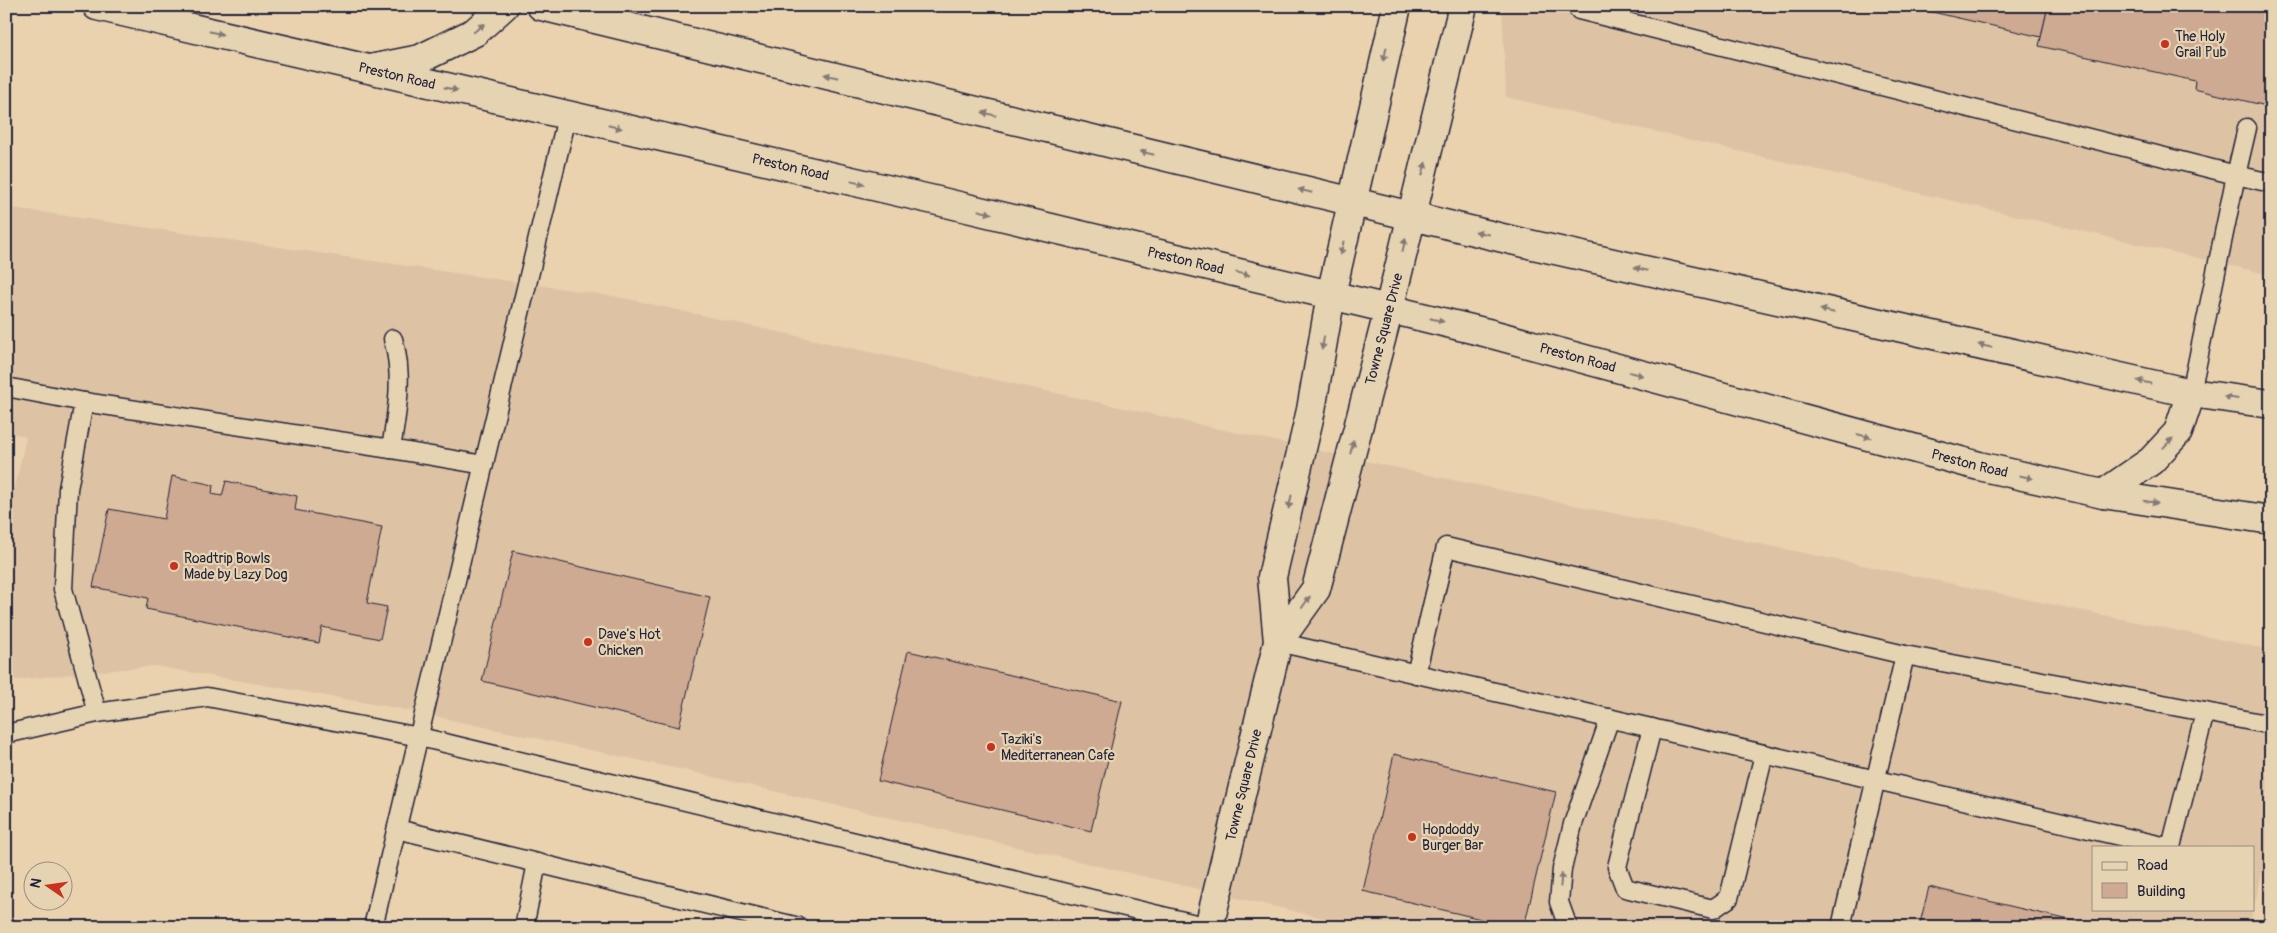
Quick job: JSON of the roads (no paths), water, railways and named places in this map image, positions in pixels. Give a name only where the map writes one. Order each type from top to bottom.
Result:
[{"type":"main road","name":"Preston Road","points":[[97,6],[928,199],[1389,309],[1497,336],[1979,466],[2103,494],[2271,520]]},
{"type":"main road","points":[[369,70],[420,59],[475,32],[504,6]]},
{"type":"main road","points":[[541,6],[1411,216],[2192,393],[2271,404]]},
{"type":"main road","name":"Towne Square Drive","points":[[1208,927],[1278,642],[1272,577],[1311,410],[1331,295],[1397,6]]},
{"type":"main road","name":"Towne Square Drive","points":[[1278,642],[1316,589],[1389,309],[1463,6]]},
{"type":"main road","points":[[2103,494],[2151,460],[2178,432],[2192,393]]},
{"type":"lane","points":[[1576,6],[1579,10],[2271,183]]},
{"type":"lane","points":[[373,927],[420,737],[567,116]]},
{"type":"lane","points":[[2192,393],[2247,128]]},
{"type":"lane","points":[[391,448],[400,389],[399,360],[393,339]]},
{"type":"lane","points":[[6,387],[84,402],[391,448],[484,465]]},
{"type":"lane","points":[[84,402],[68,489],[63,589],[97,713]]},
{"type":"lane","points":[[1416,674],[1446,548],[1905,655],[2271,725]]},
{"type":"lane","points":[[1278,642],[2163,846]]},
{"type":"lane","points":[[1841,927],[1905,655]]},
{"type":"lane","points":[[6,734],[97,713],[208,697],[420,737],[1208,927]]},
{"type":"lane","points":[[2171,846],[2206,712]]},
{"type":"lane","points":[[1568,927],[1560,902],[1562,869],[1573,824],[1610,718]]},
{"type":"lane","points":[[1652,728],[1617,867],[1624,888],[1713,909],[1729,898],[1764,754]]},
{"type":"lane","points":[[397,829],[799,927]]},
{"type":"lane","points":[[524,927],[538,863]]},
{"type":"place","name":"The Holy Grail Pub","points":[[2165,44]]},
{"type":"place","name":"Roadtrip Bowls Made by Lazy Dog","points":[[174,566]]},
{"type":"place","name":"Dave's Hot Chicken","points":[[588,642]]},
{"type":"place","name":"Taziki's Mediterranean Cafe","points":[[991,747]]},
{"type":"place","name":"Hopdoddy Burger Bar","points":[[1412,837]]}]
